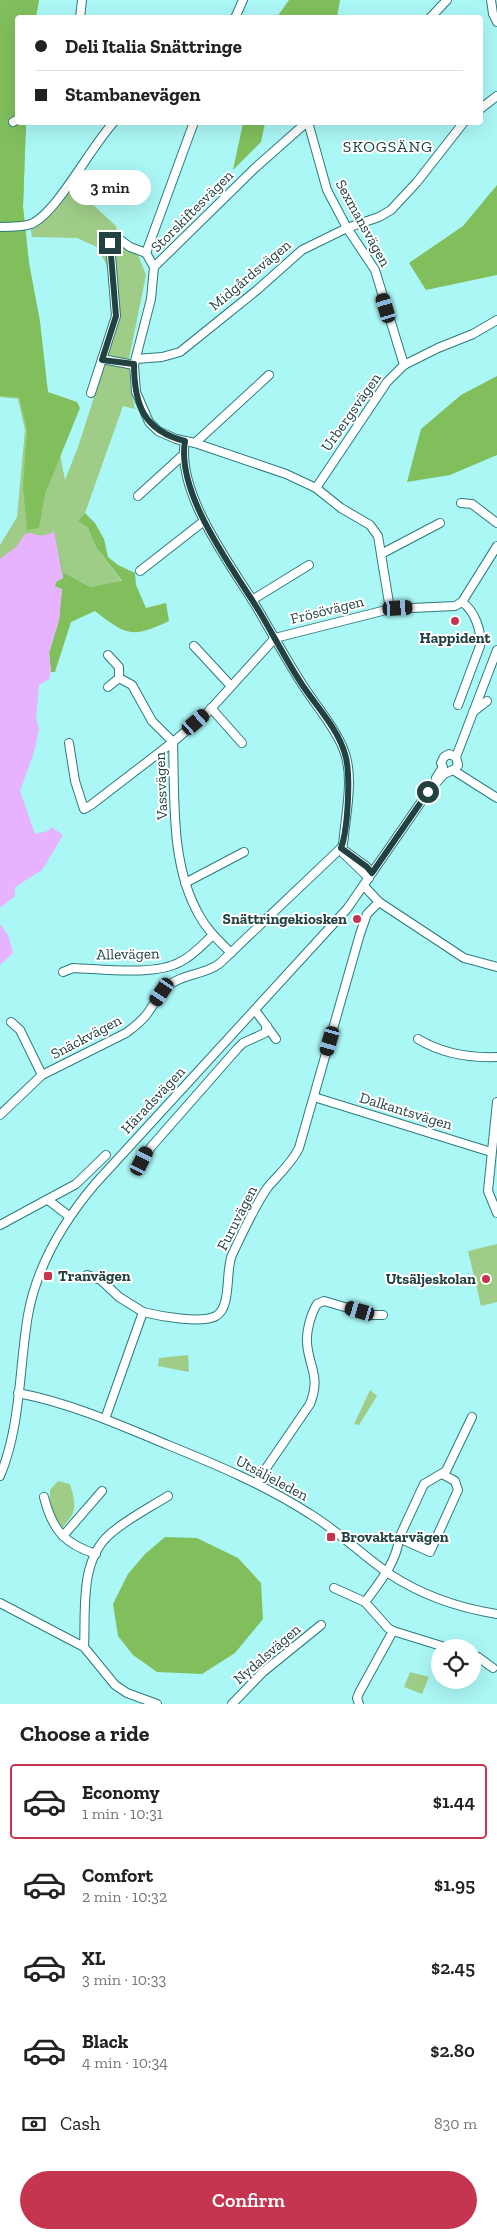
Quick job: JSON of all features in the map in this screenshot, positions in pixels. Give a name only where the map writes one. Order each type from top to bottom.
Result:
[{"type":"street","points":[[80,15],[82,0]]},
{"type":"street","points":[[236,15],[242,0]]},
{"type":"street","points":[[491,0],[493,14],[497,22]]},
{"type":"street","points":[[432,15],[444,1]]},
{"type":"street","points":[[483,107],[497,96]]},
{"type":"street","points":[[0,227],[30,224],[39,218],[76,174],[101,135],[111,125]]},
{"type":"street","points":[[146,254],[193,125]]},
{"type":"street","name":"Storskiftesvägen","points":[[304,125],[255,168],[154,267],[151,299],[135,362],[136,392],[149,422],[164,434],[263,465],[316,488],[341,508],[370,525],[378,536],[381,554]]},
{"type":"street","name":"Sexmansvägen","points":[[308,125],[321,173],[346,228],[375,270],[404,365]]},
{"type":"street","name":"Midgårdsvägen","points":[[102,360],[135,362],[162,357],[186,349],[205,330],[257,290],[295,255],[321,239],[379,217],[391,210],[417,182],[462,125]]},
{"type":"street","points":[[91,393],[116,316],[110,243],[119,239],[130,248],[146,254],[154,267]]},
{"type":"street","name":"Urbergsvägen","points":[[316,488],[387,382],[404,365],[430,351],[473,334],[497,320]]},
{"type":"street","points":[[195,443],[269,375]]},
{"type":"street","points":[[185,441],[183,455],[192,492],[204,521],[298,677],[334,731],[345,752],[348,778],[344,837],[341,848],[343,853],[371,876]]},
{"type":"street","points":[[138,496],[183,455]]},
{"type":"street","points":[[461,503],[472,504],[497,523]]},
{"type":"street","points":[[140,571],[204,521]]},
{"type":"street","points":[[390,609],[381,554],[440,523]]},
{"type":"street","points":[[458,705],[480,646],[481,638],[481,633],[470,610],[462,602],[497,546]]},
{"type":"street","points":[[252,600],[309,565]]},
{"type":"street","name":"Frösövägen","points":[[70,742],[75,781],[84,809],[173,742],[211,708],[275,638],[390,609],[455,606],[462,602]]},
{"type":"street","points":[[194,646],[231,686]]},
{"type":"street","name":"Häradsvägen","points":[[0,1476],[11,1442],[28,1315],[41,1270],[69,1216],[95,1184],[347,909],[428,792],[452,764],[497,650]]},
{"type":"street","name":"Vassvägen","points":[[108,655],[119,667],[119,678],[132,685],[152,721],[173,742],[177,844],[185,883],[200,917],[213,935],[231,953]]},
{"type":"street","points":[[489,670],[493,682]]},
{"type":"street","points":[[108,687],[119,678]]},
{"type":"street","points":[[473,712],[487,701]]},
{"type":"street","points":[[211,708],[242,743]]},
{"type":"street","points":[[452,764],[497,798]]},
{"type":"street","name":"Snäckvägen","points":[[0,1115],[42,1075],[126,1033],[143,1018],[168,986],[178,980],[214,968],[341,848]]},
{"type":"street","points":[[185,883],[244,852]]},
{"type":"street","points":[[364,886],[379,902],[464,958],[497,967]]},
{"type":"street","name":"Furuvägen","points":[[87,1275],[101,1280],[119,1297],[143,1312],[162,1317],[208,1318],[216,1316],[225,1306],[231,1257],[267,1188],[296,1154],[366,914],[379,902]]},
{"type":"street","name":"Allevägen","points":[[63,972],[73,968],[150,970],[168,967],[187,958],[213,935]]},
{"type":"street","points":[[255,1010],[276,1039]]},
{"type":"street","points":[[11,1022],[20,1030],[42,1075]]},
{"type":"street","name":"Häradsvägen","points":[[142,1161],[151,1147],[237,1049],[243,1043],[265,1033],[267,1026]]},
{"type":"street","points":[[418,1040],[431,1047],[452,1052],[497,1058]]},
{"type":"street","name":"Dalkantsvägen","points":[[314,1097],[491,1152]]},
{"type":"street","points":[[497,1102],[488,1191],[497,1213]]},
{"type":"street","points":[[0,1225],[76,1184],[106,1155]]},
{"type":"street","points":[[48,1200],[69,1216]]},
{"type":"street","points":[[256,1483],[310,1404],[314,1394],[315,1377],[306,1340],[317,1304],[324,1301],[372,1315],[383,1315]]},
{"type":"street","points":[[105,1419],[143,1312]]},
{"type":"street","name":"Utsäljeleden","points":[[18,1393],[53,1400],[105,1419],[256,1483],[311,1514],[387,1572],[419,1591],[455,1605],[497,1614]]},
{"type":"street","points":[[365,1602],[387,1572],[398,1548],[399,1538],[424,1484],[442,1474],[472,1417]]},
{"type":"street","points":[[399,1538],[430,1552],[458,1490],[456,1481],[442,1474]]},
{"type":"street","points":[[63,1536],[102,1491]]},
{"type":"street","points":[[84,1647],[84,1594],[96,1554],[110,1534],[168,1496]]},
{"type":"street","points":[[44,1497],[52,1519],[63,1536],[78,1548],[96,1554]]},
{"type":"street","points":[[334,1588],[365,1602],[388,1628],[393,1631],[431,1643]]},
{"type":"street","points":[[0,1603],[84,1647],[114,1685],[127,1693],[158,1704]]},
{"type":"street","name":"Nydalsvägen","points":[[232,1704],[263,1672],[321,1625]]},
{"type":"street","points":[[359,1704],[357,1698],[359,1693],[393,1631]]},
{"type":"street","points":[[481,1659],[493,1668]]},
{"type":"green space","points":[[0,0],[39,0],[36,15],[15,15],[15,125],[26,125],[23,207],[29,263],[40,322],[46,383],[65,480],[78,447],[108,354],[118,316],[111,273],[97,247],[77,238],[32,237],[30,224],[77,177],[90,202],[116,226],[118,236],[138,255],[146,275],[129,359],[130,384],[135,409],[123,406],[85,513],[78,521],[88,528],[96,547],[122,582],[90,587],[63,572],[0,570],[0,545],[17,517],[25,430],[18,399],[0,397]]},
{"type":"green space","points":[[0,0],[39,0],[36,15],[15,15],[15,125],[26,125],[23,207],[29,263],[40,322],[48,392],[77,402],[80,408],[45,494],[39,528],[27,530],[23,486],[27,430],[19,397],[0,396]]},
{"type":"green space","points":[[289,0],[340,0],[337,15],[278,15]]},
{"type":"green space","points":[[243,125],[265,125],[261,142],[233,170]]},
{"type":"green space","points":[[497,185],[497,275],[426,290],[409,263],[463,226]]},
{"type":"green space","points":[[497,376],[497,455],[450,475],[407,482],[421,429],[461,395]]},
{"type":"green space","points":[[85,513],[95,523],[104,539],[108,557],[118,565],[135,573],[136,585],[146,608],[166,603],[169,621],[146,630],[129,632],[114,625],[95,611],[71,622],[55,672],[51,672],[49,653],[59,620],[62,589],[54,587],[57,581],[63,578],[58,544],[63,572],[90,587],[122,581],[96,547],[88,528],[78,521]]},
{"type":"green space","name":"Utsäljeskolan","points":[[497,1244],[497,1302],[481,1306],[468,1251]]},
{"type":"green space","points":[[188,1355],[189,1372],[158,1366],[159,1358]]},
{"type":"green space","points":[[370,1390],[377,1396],[359,1425],[354,1424]]},
{"type":"green space","points":[[58,1481],[70,1484],[74,1497],[73,1512],[62,1528],[50,1508],[50,1490]]},
{"type":"green space","points":[[165,1537],[197,1538],[238,1558],[261,1583],[263,1619],[235,1653],[202,1674],[157,1672],[133,1655],[118,1636],[113,1604],[128,1574],[145,1554]]},
{"type":"green space","points":[[410,1672],[429,1677],[422,1694],[404,1687]]},
{"type":"shaded area","points":[[54,531],[63,578],[57,581],[54,586],[62,589],[59,620],[49,653],[51,672],[49,679],[39,685],[36,718],[39,729],[34,752],[20,791],[35,834],[48,831],[51,827],[63,835],[42,870],[15,887],[15,896],[0,908],[0,559],[16,547],[25,534],[43,535]]},
{"type":"shaded area","points":[[0,924],[8,935],[13,953],[0,965]]},
{"type":"place","name":"Happident","points":[[455,621]]},
{"type":"place","name":"Snättringekiosken","points":[[357,919]]},
{"type":"place","name":"Tranvägen","points":[[48,1276]]},
{"type":"place","name":"Utsäljeskolan","points":[[486,1279]]},
{"type":"place","name":"Brovaktarvägen","points":[[331,1537]]},
{"type":"district","name":"SKOGSÄNG","points":[[388,146]]},
{"type":"route","points":[[110,243],[116,316],[102,360],[134,364],[136,392],[142,410],[149,422],[164,434],[185,441],[183,455],[185,467],[192,492],[204,521],[280,648],[334,731],[345,752],[348,778],[344,837],[341,848],[347,850],[372,873],[428,792]]}]
